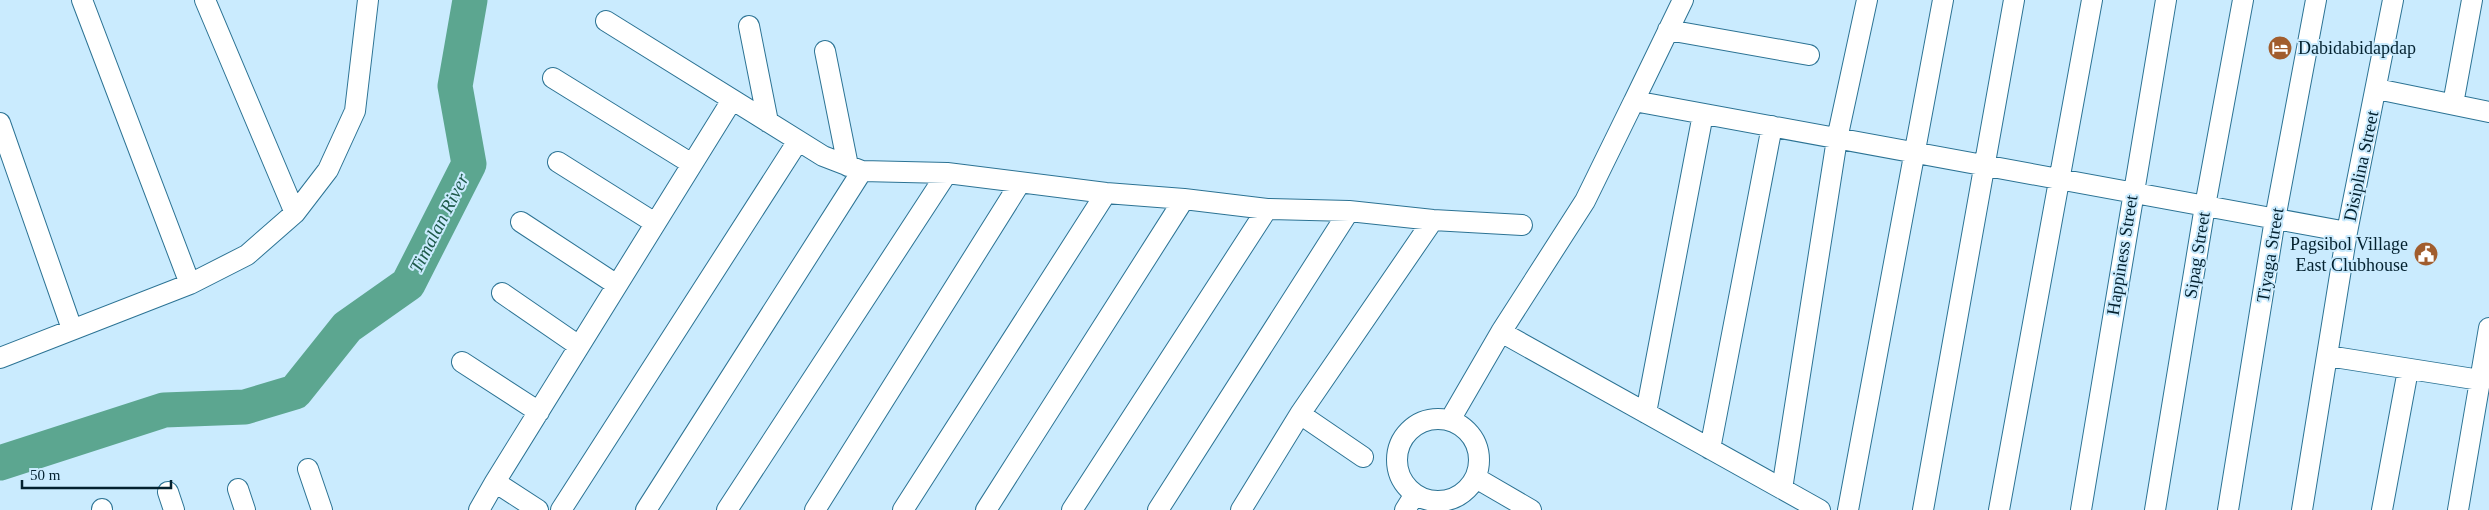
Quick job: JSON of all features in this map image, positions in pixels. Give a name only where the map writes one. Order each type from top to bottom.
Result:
[{"type":"street","points":[[82,0],[190,284]]},
{"type":"street","points":[[205,0],[296,213]]},
{"type":"street","points":[[0,358],[190,284],[247,255],[296,213],[328,170],[355,111],[368,0]]},
{"type":"street","points":[[1450,420],[1501,332],[1585,201],[1683,0]]},
{"type":"street","points":[[1782,489],[1837,138],[1867,0]]},
{"type":"street","points":[[1848,510],[1943,0]]},
{"type":"street","points":[[1923,510],[1983,165],[2014,0]]},
{"type":"street","points":[[1999,510],[2092,0]]},
{"type":"street","name":"Happiness Street","points":[[2081,510],[2132,193],[2166,0]]},
{"type":"street","name":"Sipag Street","points":[[2155,510],[2205,206],[2243,0]]},
{"type":"street","name":"Tiyaga Street","points":[[2228,510],[2275,219],[2316,0]]},
{"type":"street","name":"Disiplina Street","points":[[2302,510],[2328,356],[2346,232],[2377,89],[2393,0]]},
{"type":"street","points":[[2453,104],[2472,0]]},
{"type":"street","points":[[606,21],[823,156],[855,168],[946,173],[1106,194],[1184,199],[1267,209],[1349,211],[1433,220],[1522,225]]},
{"type":"street","points":[[749,26],[768,122]]},
{"type":"street","points":[[1668,30],[1809,55]]},
{"type":"street","points":[[646,510],[855,168],[825,51]]},
{"type":"street","points":[[553,78],[692,164]]},
{"type":"street","points":[[2377,89],[2489,112]]},
{"type":"street","points":[[479,510],[732,100]]},
{"type":"street","points":[[1634,101],[2346,232]]},
{"type":"street","points":[[1646,413],[1703,114]]},
{"type":"street","points":[[0,123],[72,329]]},
{"type":"street","points":[[1710,449],[1772,126]]},
{"type":"street","points":[[561,510],[798,141]]},
{"type":"street","points":[[558,162],[655,224]]},
{"type":"street","points":[[727,510],[946,173]]},
{"type":"street","points":[[815,510],[1020,183]]},
{"type":"street","points":[[904,510],[1106,194]]},
{"type":"street","points":[[986,510],[1184,199]]},
{"type":"street","points":[[1072,510],[1267,209]]},
{"type":"street","points":[[1158,510],[1349,211]]},
{"type":"street","points":[[1241,510],[1300,414],[1433,220]]},
{"type":"street","points":[[521,222],[617,286]]},
{"type":"street","points":[[502,293],[579,346]]},
{"type":"street","points":[[2458,510],[2489,328]]},
{"type":"street","points":[[1501,332],[1820,510]]},
{"type":"street","points":[[2328,356],[2480,380]]},
{"type":"street","points":[[462,362],[539,412]]},
{"type":"street","points":[[2382,510],[2408,370]]},
{"type":"street","points":[[1300,414],[1363,457]]},
{"type":"street","points":[[1440,418],[1450,420],[1468,431],[1474,439],[1480,460],[1476,478],[1469,488],[1452,498],[1410,502],[1408,488],[1399,472],[1398,454],[1404,436],[1420,422],[1440,418]]},
{"type":"street","points":[[308,469],[322,510]]},
{"type":"street","points":[[1476,478],[1531,510]]},
{"type":"street","points":[[495,482],[538,510]]},
{"type":"street","points":[[238,489],[245,510]]},
{"type":"waterway","name":"Timalan River","points":[[0,463],[164,410],[245,407],[295,392],[347,327],[408,284],[469,164],[455,86],[470,0]]},
{"type":"place","name":"Dabidabidapdap","points":[[2280,48]]},
{"type":"place","name":"Pagsibol Village East Clubhouse","points":[[2426,254]]}]
